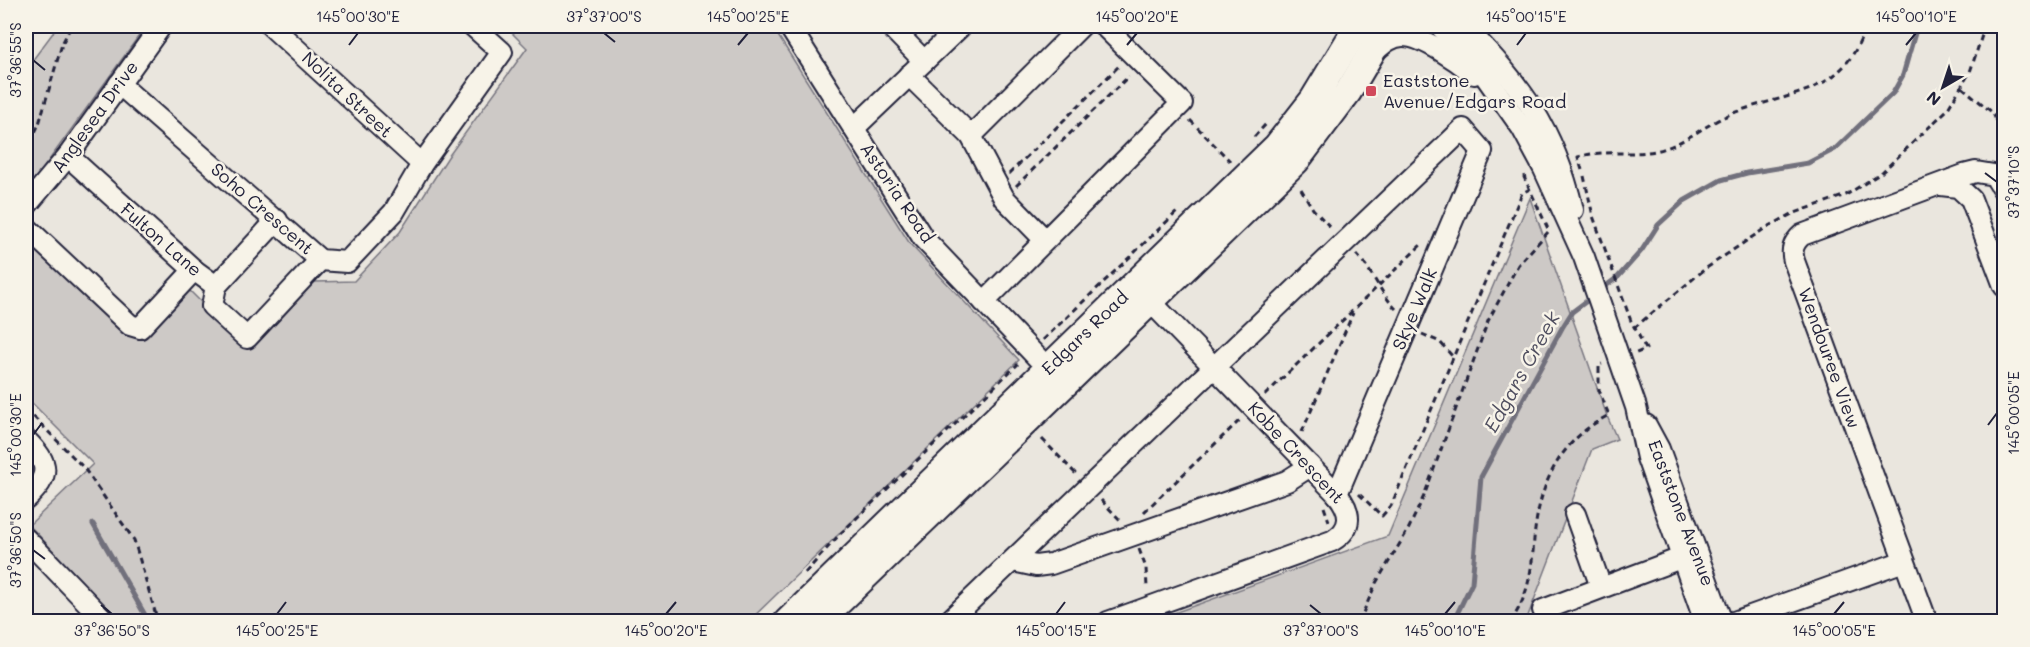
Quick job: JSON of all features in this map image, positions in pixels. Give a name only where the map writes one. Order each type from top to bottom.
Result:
[{"type":"main road","name":"Edgars Road","points":[[788,621],[1042,363],[1277,146],[1313,100],[1358,26]]},
{"type":"main road","name":"Edgars Road","points":[[818,621],[1042,363],[1151,302],[1296,161],[1328,120],[1387,26]]},
{"type":"street","name":"Anglesea Drive","points":[[26,206],[68,156],[161,26]]},
{"type":"street","name":"Nolita Street","points":[[271,26],[422,164]]},
{"type":"street","name":"Soho Crescent","points":[[119,84],[320,260],[347,262],[394,212],[422,164],[502,52],[473,26]]},
{"type":"street","name":"Astoria Road","points":[[789,26],[923,238],[1042,363]]},
{"type":"street","points":[[890,26],[924,61]]},
{"type":"street","points":[[854,128],[961,26]]},
{"type":"street","points":[[971,136],[1081,26]]},
{"type":"street","points":[[984,302],[1180,106],[1137,58],[1104,26]]},
{"type":"street","name":"Eaststone Avenue","points":[[1440,26],[1481,70],[1507,104],[1535,150],[1584,256]]},
{"type":"street","name":"Eaststone Avenue","points":[[1464,26],[1521,89],[1542,122],[1560,162],[1584,256],[1636,407],[1647,458],[1705,621]]},
{"type":"street","points":[[1369,57],[1390,40],[1401,36],[1410,37],[1441,52],[1471,72],[1507,104]]},
{"type":"street","points":[[909,75],[971,136],[1001,192],[1045,240]]},
{"type":"street","name":"Skye Walk","points":[[1337,494],[1482,151],[1462,129],[1345,242]]},
{"type":"street","name":"Fulton Lane","points":[[68,156],[194,270],[216,286],[277,220]]},
{"type":"street","points":[[1941,185],[1970,174],[1988,173],[2001,182],[2004,191]]},
{"type":"street","points":[[1941,185],[1958,187],[1971,198],[2004,285]]},
{"type":"street","name":"Wendouree View","points":[[1927,621],[1792,250],[1802,235],[1941,185]]},
{"type":"street","points":[[26,227],[130,325],[140,328],[194,270]]},
{"type":"street","points":[[948,621],[1345,242]]},
{"type":"street","points":[[216,286],[212,306],[247,338],[320,260]]},
{"type":"street","name":"Kobe Crescent","points":[[1108,621],[1332,541],[1341,536],[1349,522],[1347,506],[1337,494],[1151,302]]},
{"type":"street","name":"Eaststone Avenue","points":[[1636,407],[1659,449],[1722,621]]},
{"type":"street","points":[[26,440],[41,457],[45,470],[40,483],[26,499]]},
{"type":"street","points":[[1012,561],[1036,566],[1051,564],[1287,481],[1310,466]]},
{"type":"street","points":[[1575,514],[1601,587]]},
{"type":"street","points":[[26,539],[106,621]]},
{"type":"street","points":[[1543,610],[1681,558]]},
{"type":"street","points":[[1734,621],[1904,561]]},
{"type":"path","points":[[26,151],[39,124],[62,44],[71,26]]},
{"type":"path","points":[[1510,621],[1523,600],[1530,578],[1537,519],[1551,471],[1576,436],[1609,415],[1599,390],[1599,365],[1646,349],[1631,321],[1601,237],[1578,157],[1596,151],[1656,151],[1726,116],[1804,93],[1835,74],[1847,62],[1866,26]]},
{"type":"path","points":[[1634,328],[1705,270],[1764,229],[1792,214],[1846,195],[1865,185],[1932,127],[1962,87],[1974,62],[1986,26]]},
{"type":"path","points":[[1001,192],[1137,58]]},
{"type":"path","points":[[1001,192],[1137,58]]},
{"type":"path","points":[[1962,87],[1993,113],[2004,140]]},
{"type":"path","points":[[1180,106],[1230,160]]},
{"type":"path","points":[[1246,144],[1269,120]]},
{"type":"path","points":[[1301,189],[1313,209],[1363,261],[1377,287],[1409,324],[1416,331],[1440,342],[1453,357]]},
{"type":"path","points":[[1359,621],[1376,583],[1408,530],[1424,496],[1488,321],[1518,265],[1549,231],[1530,189]]},
{"type":"path","points":[[801,578],[840,534],[1042,363],[1179,209]]},
{"type":"path","points":[[1302,432],[1354,309]]},
{"type":"path","points":[[26,409],[84,468],[134,540],[158,621]]},
{"type":"path","points":[[1135,535],[1146,568],[1147,588]]},
{"type":"path","points":[[449,621],[485,621]]},
{"type":"shaded area","points":[[58,26],[146,26],[26,192],[26,69]]},
{"type":"shaded area","points":[[505,26],[772,26],[910,244],[1019,360],[749,621],[119,621],[29,525],[93,464],[26,397],[26,240],[29,237],[127,329],[186,287],[244,345],[312,279],[315,282],[354,281],[400,232],[448,157],[527,48]]},
{"type":"shaded area","points":[[1530,198],[1617,439],[1592,449],[1526,621],[1149,622],[1388,536]]},
{"type":"waterway","name":"Edgars Creek","points":[[1599,291],[1618,277],[1642,250],[1658,225],[1684,201],[1721,180],[1747,173],[1808,163],[1835,149],[1893,93],[1903,75],[1917,26]]},
{"type":"waterway","name":"Edgars Creek","points":[[1453,622],[1472,583],[1481,477],[1562,328],[1572,312],[1592,297]]},
{"type":"waterway","points":[[93,524],[149,622]]},
{"type":"place","name":"Eaststone Avenue/Edgars Road","points":[[1371,91]]}]
